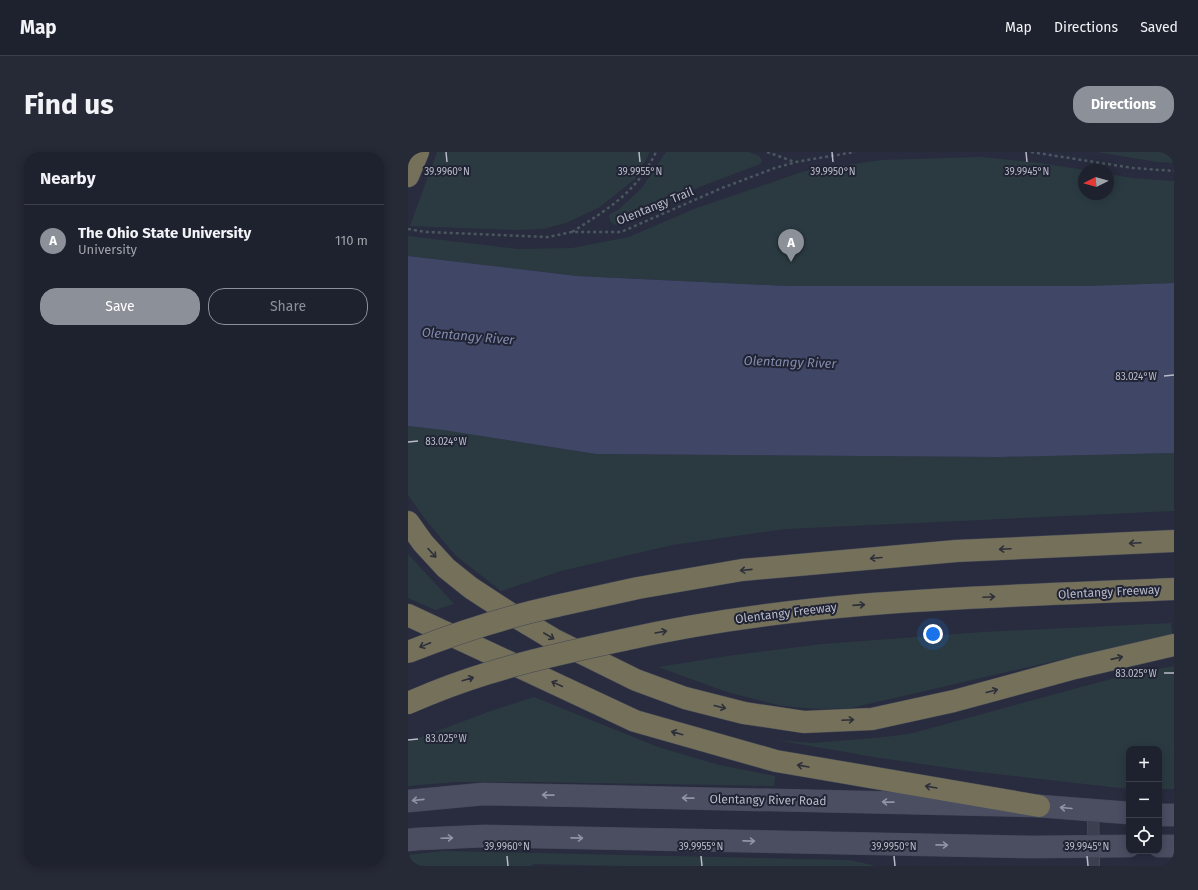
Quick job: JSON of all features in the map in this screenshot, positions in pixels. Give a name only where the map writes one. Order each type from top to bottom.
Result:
[{"type":"highway","points":[[409,174],[418,152]]},
{"type":"highway","points":[[408,522],[423,543],[446,568],[471,588],[553,639],[636,680],[685,698],[744,714],[804,722],[872,719],[954,701],[1075,668],[1174,645]]},
{"type":"highway","points":[[408,652],[443,638],[532,611],[638,588],[742,570],[956,551],[1174,541]]},
{"type":"highway","name":"Olentangy Freeway","points":[[408,703],[458,682],[543,657],[623,640],[748,617],[852,605],[1174,589]]},
{"type":"highway","points":[[408,615],[636,721],[776,761],[1038,806]]},
{"type":"main road","name":"Olentangy River Road","points":[[408,801],[483,794],[1038,806],[1126,813]]},
{"type":"main road","points":[[1162,815],[1174,815]]},
{"type":"main road","points":[[408,840],[417,838],[485,836],[1026,847],[1093,856],[1126,847]]},
{"type":"main road","points":[[1162,846],[1174,846]]},
{"type":"lane","points":[[1093,810],[1093,856]]},
{"type":"path","points":[[572,232],[612,207],[634,187],[650,165],[656,152]]},
{"type":"path","points":[[768,152],[796,162]]},
{"type":"path","name":"Olentangy Trail","points":[[408,230],[548,237],[572,232],[621,232],[722,188],[775,168],[796,162],[855,152]]},
{"type":"path","points":[[1031,152],[1133,168],[1174,171]]},
{"type":"shaded area","points":[[437,152],[650,152],[636,178],[600,207],[566,223],[543,229],[515,230],[410,226]]},
{"type":"shaded area","points":[[666,152],[748,152],[759,156],[762,161],[760,164],[702,186],[650,210],[629,222],[615,225],[610,221],[609,215],[618,210],[641,189]]},
{"type":"shaded area","points":[[1097,152],[1174,152],[1174,163],[1157,162]]},
{"type":"shaded area","points":[[981,157],[1040,163],[1078,169],[1078,200],[1114,200],[1114,175],[1174,181],[1174,283],[1087,286],[787,286],[577,276],[408,256],[408,236],[518,249],[572,248],[629,237],[694,209],[805,171],[881,160]]},
{"type":"shaded area","points":[[408,426],[596,454],[1000,457],[1174,453],[1174,511],[786,529],[672,545],[561,571],[501,591],[455,555],[425,519],[408,495]]},
{"type":"shaded area","points":[[408,554],[454,604],[435,610],[408,598]]},
{"type":"shaded area","points":[[1171,623],[1172,634],[851,708],[817,709],[782,706],[727,692],[658,667],[734,655],[822,644],[983,632]]},
{"type":"shaded area","points":[[1174,666],[1174,789],[1162,789],[1162,746],[1126,746],[1126,789],[970,771],[874,757],[776,740],[813,743],[913,733],[1134,673]]},
{"type":"shaded area","points":[[534,697],[658,747],[719,765],[775,776],[774,786],[456,782],[408,786],[408,742],[488,712]]},
{"type":"shaded area","points":[[443,851],[850,860],[876,866],[622,866],[534,864],[531,866],[408,866],[408,855]]},
{"type":"water","name":"Olentangy River","points":[[408,256],[577,276],[787,286],[1087,286],[1174,283],[1174,453],[1000,457],[596,454],[408,426]]},
{"type":"place","name":"The Ohio State University","points":[[791,262]]}]
